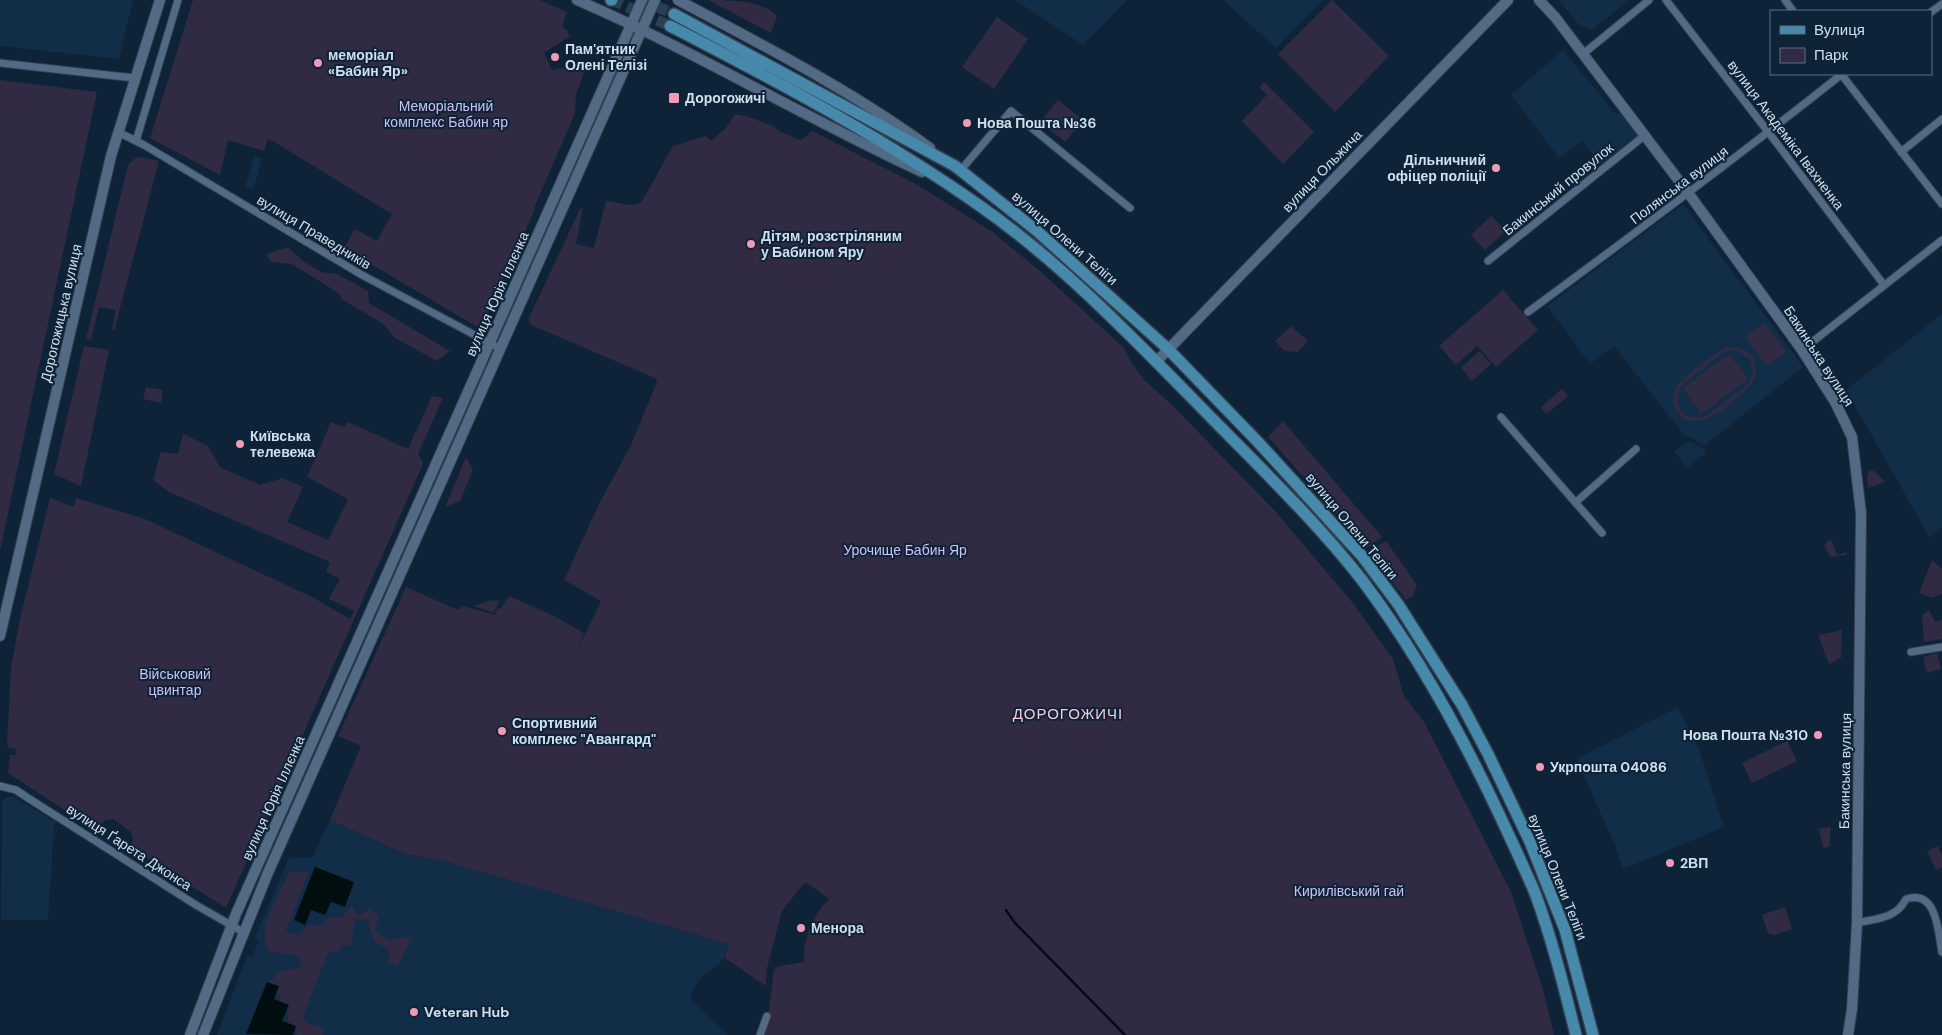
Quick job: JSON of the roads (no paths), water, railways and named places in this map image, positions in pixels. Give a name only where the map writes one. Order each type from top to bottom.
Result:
[{"type":"main road","name":"Дорогожицька вулиця","points":[[0,636],[118,132],[160,0]]},
{"type":"main road","name":"вулиця Олени Теліги","points":[[577,0],[643,30],[870,147],[945,183]]},
{"type":"main road","name":"вулиця Юрія Іллєнка","points":[[190,1035],[232,926],[642,0]]},
{"type":"main road","name":"вулиця Юрія Іллєнка","points":[[203,1035],[243,932],[655,0]]},
{"type":"main road","name":"вулиця Олени Теліги","points":[[678,0],[845,91],[897,124],[957,168],[1037,232],[1168,349],[1277,462],[1362,556],[1398,604],[1433,658],[1462,705],[1488,754],[1530,842],[1565,930],[1593,1035]]},
{"type":"main road","name":"вулиця Ольжича","points":[[1156,362],[1508,0]]},
{"type":"main road","name":"Бакинська вулиця","points":[[1539,0],[1583,54],[1689,194],[1802,350],[1836,402],[1852,437],[1861,513],[1857,924],[1852,1008],[1848,1035]]},
{"type":"main road","name":"вулиця Олени Теліги","points":[[674,14],[957,168]]},
{"type":"main road","name":"вулиця Олени Теліги","points":[[670,26],[786,86],[902,153],[1005,224],[1049,261],[1156,362],[1320,531],[1360,577],[1409,648],[1475,762],[1535,893],[1576,1035]]},
{"type":"main road","points":[[388,574],[399,579]]},
{"type":"street","points":[[136,141],[178,0]]},
{"type":"street","points":[[1583,54],[1649,0]]},
{"type":"street","name":"вулиця Академіка Івахненка","points":[[1666,0],[1884,286]]},
{"type":"street","points":[[1784,0],[1792,10]]},
{"type":"street","points":[[0,63],[134,78]]},
{"type":"street","name":"Полянська вулиця","points":[[1528,312],[1689,194],[1841,75]]},
{"type":"street","points":[[1843,75],[1942,204]]},
{"type":"street","points":[[957,168],[1011,111],[1130,208]]},
{"type":"street","points":[[1901,152],[1942,119]]},
{"type":"street","name":"вулиця Праведників","points":[[118,132],[362,275],[501,349]]},
{"type":"street","name":"Бакинський провулок","points":[[1488,261],[1644,136]]},
{"type":"street","points":[[1802,350],[1942,240]]},
{"type":"street","points":[[1501,417],[1602,533]]},
{"type":"street","points":[[1576,502],[1636,449]]},
{"type":"street","points":[[1910,652],[1942,647]]},
{"type":"street","name":"вулиця Ґарета Джонса","points":[[0,786],[16,790],[196,905],[243,932]]},
{"type":"street","points":[[1857,924],[1895,914],[1901,909],[1906,900],[1916,896],[1924,899],[1935,914],[1942,952]]},
{"type":"street","points":[[760,1035],[767,1016]]},
{"type":"waterway","points":[[1006,910],[1015,923],[1125,1035]]},
{"type":"tunnel","points":[[612,0],[670,26]]},
{"type":"tunnel","points":[[642,0],[674,14]]},
{"type":"place","name":"Пам'ятник Олені Телізі","points":[[555,57]]},
{"type":"place","name":"меморіал «Бабин Яр»","points":[[318,63]]},
{"type":"place","name":"Дорогожичі","points":[[674,98]]},
{"type":"place","name":"Нова Пошта №36","points":[[967,123]]},
{"type":"place","name":"Дільничний офіцер поліції","points":[[1496,168]]},
{"type":"place","name":"Дітям, розстріляним у Бабином Яру","points":[[751,244]]},
{"type":"place","name":"Київська телевежа","points":[[240,444]]},
{"type":"place","name":"Спортивний комплекс \"Авангард\"","points":[[502,731]]},
{"type":"place","name":"Нова Пошта №310","points":[[1818,735]]},
{"type":"place","name":"Укрпошта 04086","points":[[1540,767]]},
{"type":"place","name":"2ВП","points":[[1670,863]]},
{"type":"place","name":"Менора","points":[[801,928]]},
{"type":"place","name":"Veteran Hub","points":[[414,1012]]},
{"type":"district","name":"ДОРОГОЖИЧІ","points":[[1068,714]]},
{"type":"park label","name":"Меморіальний комплекс Бабин яр","points":[[446,114]]},
{"type":"park label","name":"Урочище Бабин Яр","points":[[905,550]]},
{"type":"park label","name":"Військовий цвинтар","points":[[175,682]]},
{"type":"park label","name":"Кирилівський гай","points":[[1349,891]]}]
